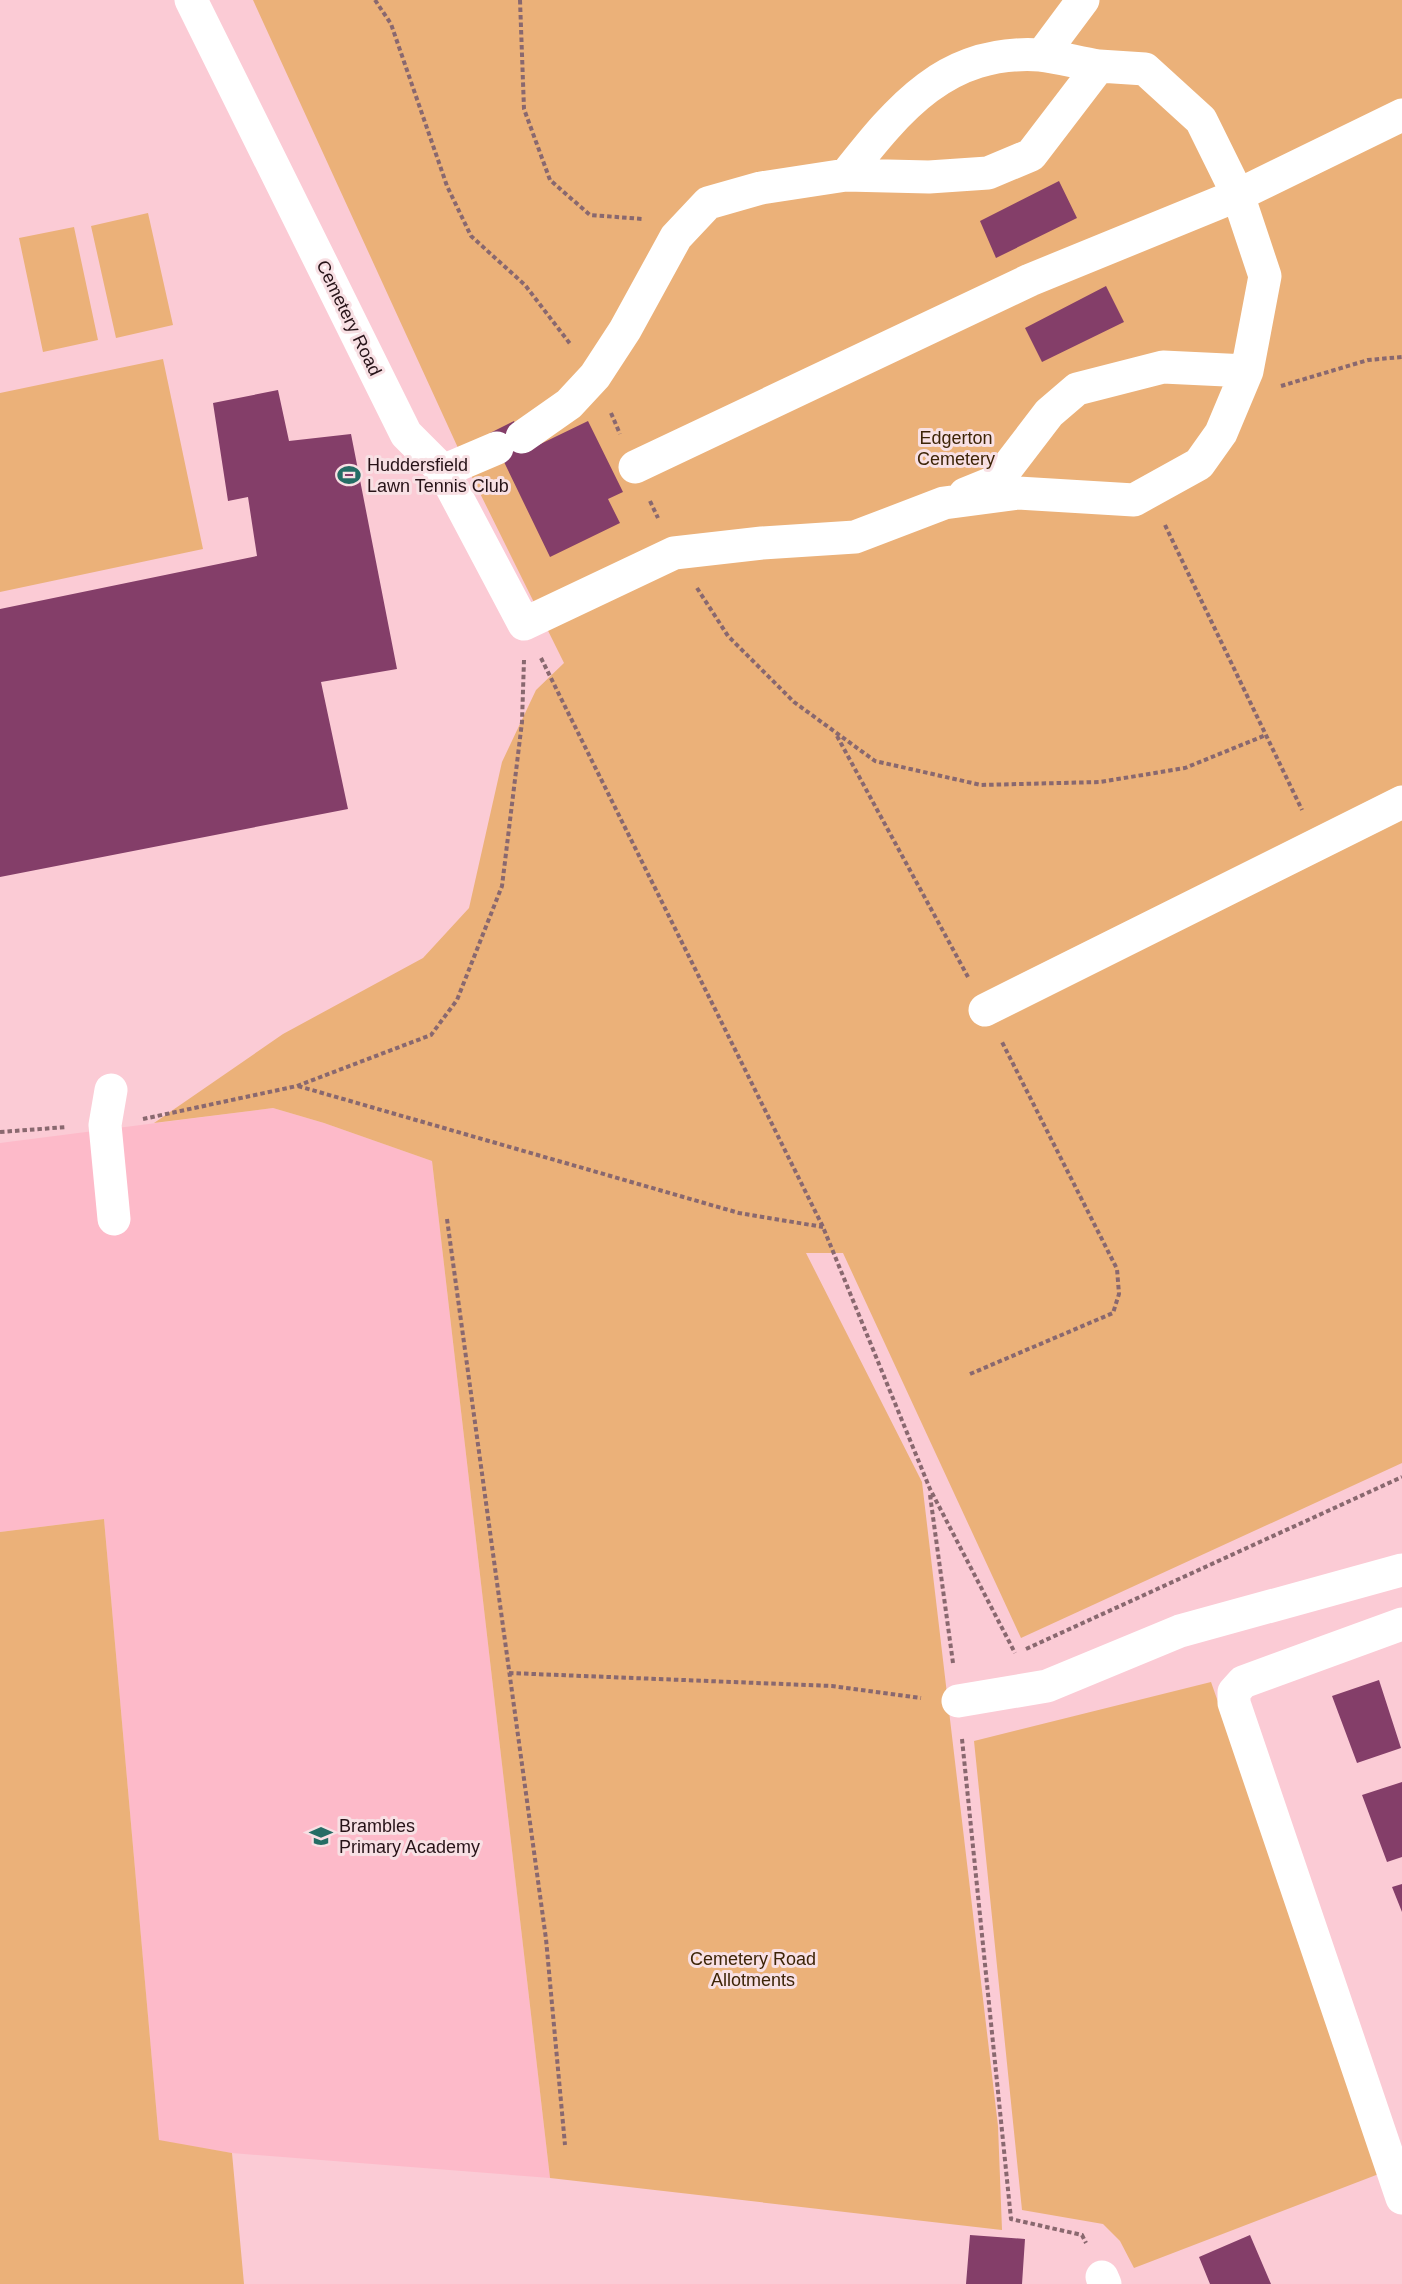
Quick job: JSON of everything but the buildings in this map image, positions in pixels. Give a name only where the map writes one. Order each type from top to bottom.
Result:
[{"type":"street","name":"Cemetery Road","points":[[191,0],[406,434],[443,471],[524,624]]},
{"type":"street","points":[[1042,55],[1083,0]]},
{"type":"street","points":[[846,175],[884,127],[924,88],[963,65],[1008,55],[1042,55],[1099,66],[1145,69],[1201,120],[1238,195],[1265,276],[1247,371],[1221,433],[1199,464],[1134,500],[1018,493],[944,503]]},
{"type":"street","points":[[443,471],[509,442],[569,404],[595,376],[625,330],[676,237],[708,202],[761,188],[846,175],[929,177],[988,173],[1031,155],[1099,66]]},
{"type":"street","points":[[635,467],[1030,280],[1238,195],[1402,115]]},
{"type":"street","points":[[524,624],[674,553],[762,543],[855,537],[997,481],[1049,413],[1077,388],[1163,367],[1247,371]]},
{"type":"street","points":[[985,1010],[1402,802]]},
{"type":"street","points":[[111,1090],[105,1125],[114,1219]]},
{"type":"street","points":[[958,1701],[1047,1686],[1180,1631],[1402,1570]]},
{"type":"street","points":[[1402,1624],[1244,1682],[1234,1692],[1234,1703],[1402,2198]]},
{"type":"path","points":[[375,0],[391,24],[447,186],[471,236],[525,285],[595,376]]},
{"type":"path","points":[[520,0],[524,109],[550,180],[590,215],[639,220],[651,217]]},
{"type":"path","points":[[1233,403],[1368,360],[1402,357]]},
{"type":"path","points":[[1149,492],[1319,843]]},
{"type":"path","points":[[674,553],[728,636],[794,702],[875,761],[981,785],[1100,782],[1185,768],[1266,735]]},
{"type":"path","points":[[0,1132],[105,1125],[297,1086],[431,1035],[457,1000],[502,886],[522,722],[524,624]]},
{"type":"path","points":[[524,624],[823,1227],[930,1489],[1015,1654],[1402,1477]]},
{"type":"path","points":[[836,733],[985,1010],[1117,1269],[1119,1294],[1113,1313],[970,1374]]},
{"type":"path","points":[[297,1086],[739,1214],[823,1227]]},
{"type":"path","points":[[447,1219],[546,1939],[565,2145]]},
{"type":"path","points":[[930,1489],[958,1701],[1011,2219],[1082,2235],[1103,2280]]},
{"type":"path","points":[[509,1673],[832,1686],[958,1701]]},
{"type":"shaded area","name":"Brambles Primary Academy","points":[[273,1108],[324,1123],[432,1161],[550,2178],[232,2153],[159,2141],[104,1519],[0,1532],[0,1143]]},
{"type":"green space","name":"Edgerton Cemetery","points":[[253,0],[1402,0],[1402,1463],[1021,1638],[843,1253],[806,1253],[922,1482],[998,2126],[1002,2230],[550,2178],[432,1161],[324,1123],[273,1108],[154,1123],[283,1034],[423,958],[469,908],[502,762],[536,690],[564,663],[464,461]]},
{"type":"green space","points":[[148,213],[173,325],[116,338],[91,226]]},
{"type":"green space","points":[[74,227],[98,340],[43,352],[19,238]]},
{"type":"green space","points":[[163,359],[203,549],[0,592],[0,393]]},
{"type":"green space","points":[[104,1519],[159,2140],[232,2153],[244,2284],[0,2284],[0,1532]]},
{"type":"green space","points":[[1211,1682],[1384,2172],[1134,2268],[1120,2241],[1103,2224],[1022,2210],[974,1741]]},
{"type":"place","name":"Huddersfield Lawn Tennis Club","points":[[349,475]]},
{"type":"place","name":"Brambles Primary Academy","points":[[321,1836]]},
{"type":"park label","name":"Cemetery Road Allotments","points":[[753,1969]]}]
